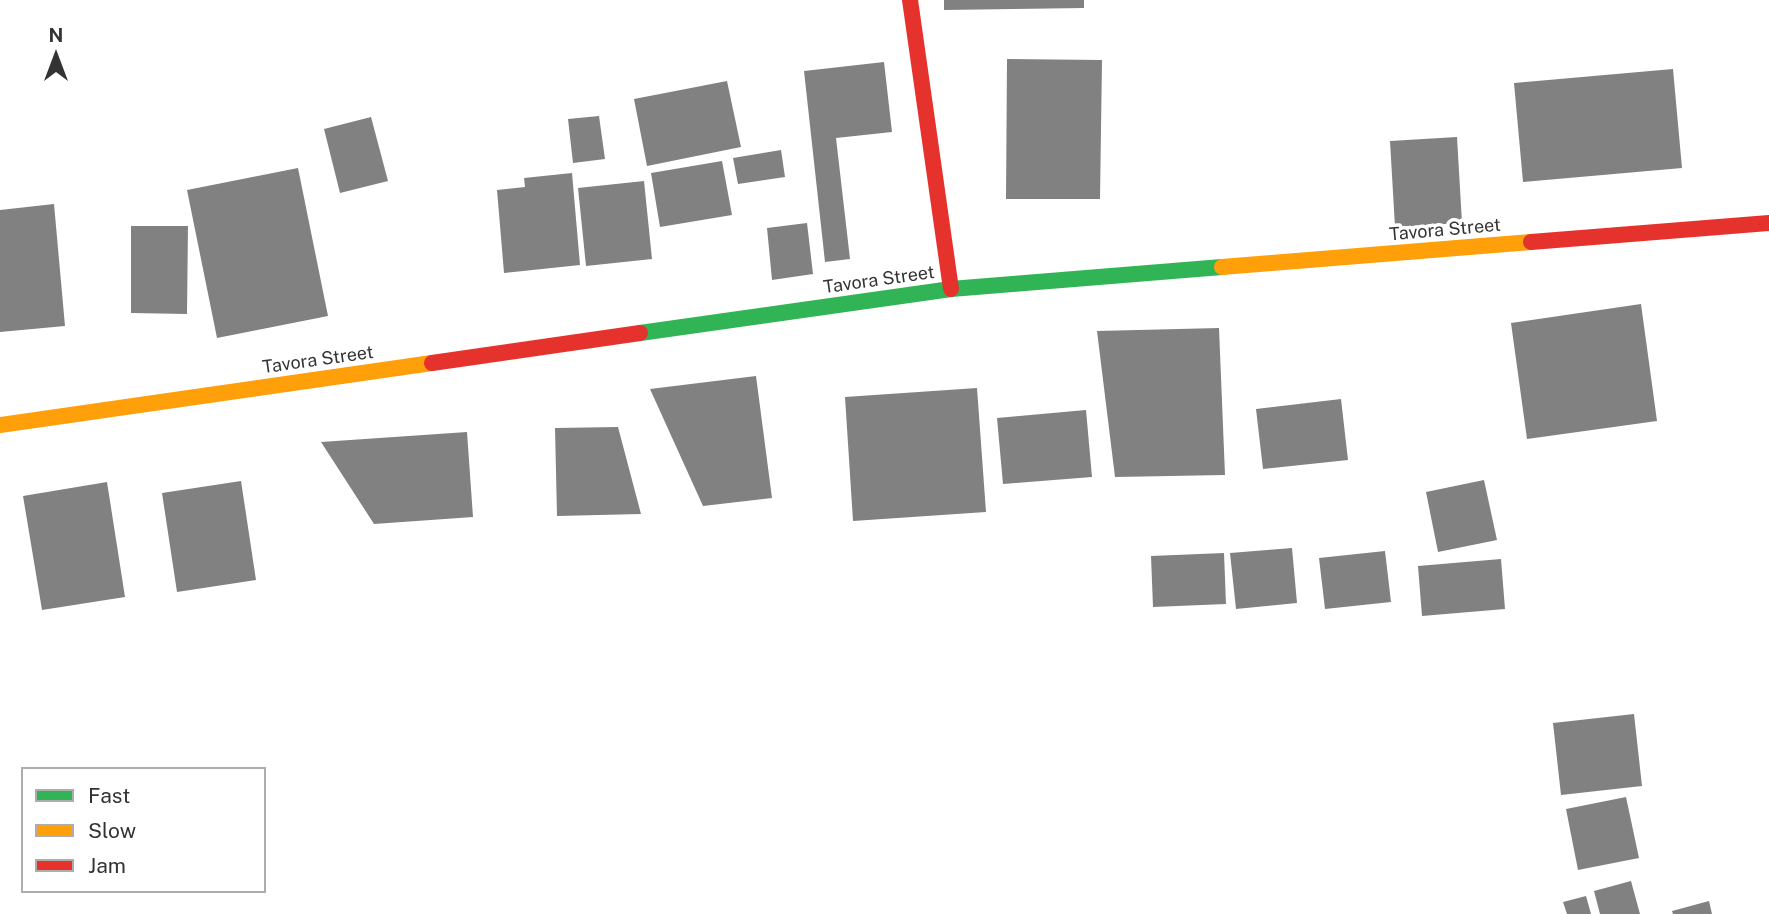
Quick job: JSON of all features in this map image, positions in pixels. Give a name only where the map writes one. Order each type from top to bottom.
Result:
[{"type":"street","points":[[911,0],[951,289]]},
{"type":"street","name":"Tavora Street","points":[[0,425],[951,289],[1769,223]]},
{"type":"building","points":[[944,0],[1084,0],[1084,8],[944,10]]},
{"type":"building","points":[[1007,59],[1102,60],[1100,199],[1006,199]]},
{"type":"building","points":[[884,62],[892,132],[836,138],[850,259],[825,262],[804,71]]},
{"type":"building","points":[[1673,69],[1682,168],[1523,182],[1514,83]]},
{"type":"building","points":[[727,81],[741,147],[647,166],[634,99]]},
{"type":"building","points":[[599,116],[605,159],[573,163],[568,119]]},
{"type":"building","points":[[371,117],[388,181],[340,193],[324,129]]},
{"type":"building","points":[[1457,137],[1462,223],[1395,227],[1390,141]]},
{"type":"building","points":[[781,150],[785,177],[738,184],[733,158]]},
{"type":"building","points":[[722,161],[732,215],[660,227],[651,173]]},
{"type":"building","points":[[298,168],[328,316],[217,338],[187,190]]},
{"type":"building","points":[[572,173],[580,265],[504,273],[497,190],[525,187],[524,178]]},
{"type":"building","points":[[644,181],[652,259],[586,266],[578,188]]},
{"type":"building","points":[[54,204],[65,326],[0,332],[0,210]]},
{"type":"building","points":[[807,223],[813,274],[772,280],[767,228]]},
{"type":"building","points":[[131,226],[188,226],[187,314],[131,313]]},
{"type":"building","points":[[1641,304],[1657,421],[1527,439],[1511,323]]},
{"type":"building","points":[[1219,328],[1225,475],[1115,477],[1097,331]]},
{"type":"building","points":[[756,376],[772,498],[703,506],[650,389]]},
{"type":"building","points":[[977,388],[986,512],[853,521],[845,397]]},
{"type":"building","points":[[1341,399],[1348,460],[1263,469],[1256,409]]},
{"type":"building","points":[[1086,410],[1092,477],[1003,484],[997,418]]},
{"type":"building","points":[[618,427],[641,514],[557,516],[555,428]]},
{"type":"building","points":[[467,432],[473,517],[374,524],[321,442]]},
{"type":"building","points":[[1484,480],[1497,540],[1438,552],[1426,492]]},
{"type":"building","points":[[241,481],[256,580],[177,592],[162,493]]},
{"type":"building","points":[[107,482],[125,597],[42,610],[23,496]]},
{"type":"building","points":[[1292,548],[1297,603],[1236,609],[1230,553]]},
{"type":"building","points":[[1385,551],[1391,602],[1325,609],[1319,558]]},
{"type":"building","points":[[1224,553],[1226,604],[1153,607],[1151,556]]},
{"type":"building","points":[[1501,559],[1505,609],[1422,616],[1418,566]]},
{"type":"building","points":[[1634,714],[1642,786],[1561,795],[1553,723]]},
{"type":"building","points":[[1626,797],[1639,858],[1578,870],[1566,809]]},
{"type":"building","points":[[1631,881],[1640,914],[1600,914],[1594,891]]},
{"type":"building","points":[[1586,896],[1591,914],[1567,914],[1563,902]]},
{"type":"building","points":[[1709,901],[1712,914],[1673,914],[1672,911]]},
{"type":"traffic: fast","points":[[640,333],[951,289],[1222,267]]},
{"type":"traffic: slow","points":[[1222,267],[1531,242]]},
{"type":"traffic: slow","points":[[0,425],[432,363]]},
{"type":"traffic: jam","points":[[910,0],[951,289]]},
{"type":"traffic: jam","points":[[1531,242],[1769,223]]},
{"type":"traffic: jam","points":[[432,363],[640,333]]}]
